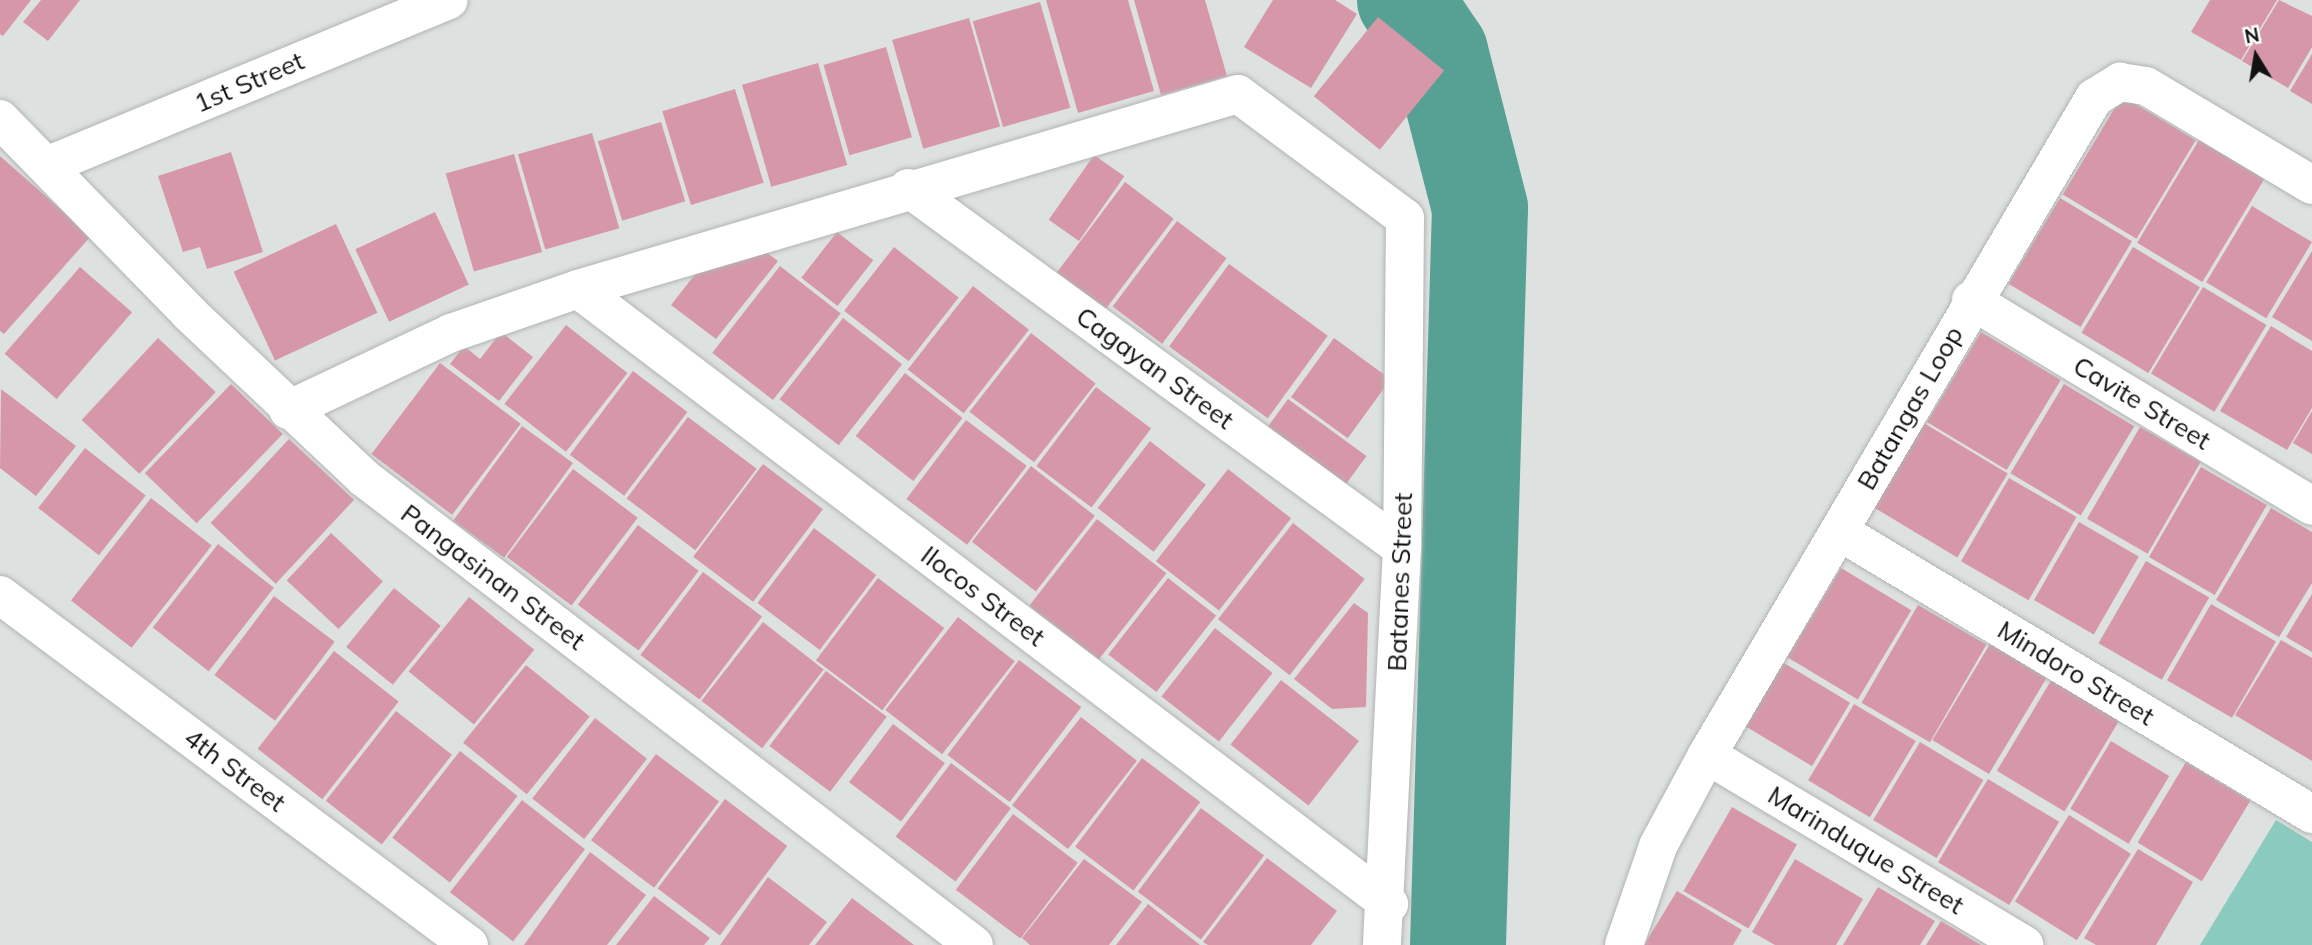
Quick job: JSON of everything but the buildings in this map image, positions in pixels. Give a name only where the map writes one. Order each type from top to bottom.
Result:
[{"type":"street","name":"1st Street","points":[[51,164],[448,0]]},
{"type":"street","name":"Batangas Loop","points":[[1624,945],[1658,846],[1707,755],[1840,532],[1971,300],[2094,99],[2120,82],[2146,86],[2312,185]]},
{"type":"street","name":"Batanes Street","points":[[908,188],[1238,94],[1405,218],[1402,548],[1388,904],[1382,945]]},
{"type":"street","name":"Pangasinan Street","points":[[0,119],[51,164],[288,410],[364,478],[974,945]]},
{"type":"street","points":[[288,410],[451,333],[578,289],[908,188]]},
{"type":"street","name":"Cagayan Street","points":[[908,188],[1402,548]]},
{"type":"street","name":"Ilocos Street","points":[[578,289],[1388,904]]},
{"type":"street","name":"Cavite Street","points":[[1971,300],[2312,506]]},
{"type":"street","name":"Mindoro Street","points":[[1840,532],[2312,814]]},
{"type":"street","name":"4th Street","points":[[0,594],[469,945]]},
{"type":"street","name":"Marinduque Street","points":[[1707,755],[2025,945]]},
{"type":"green space","points":[[2276,820],[2312,842],[2312,945],[2200,945]]},
{"type":"waterway","points":[[1405,0],[1440,52],[1480,208],[1458,945]]}]
